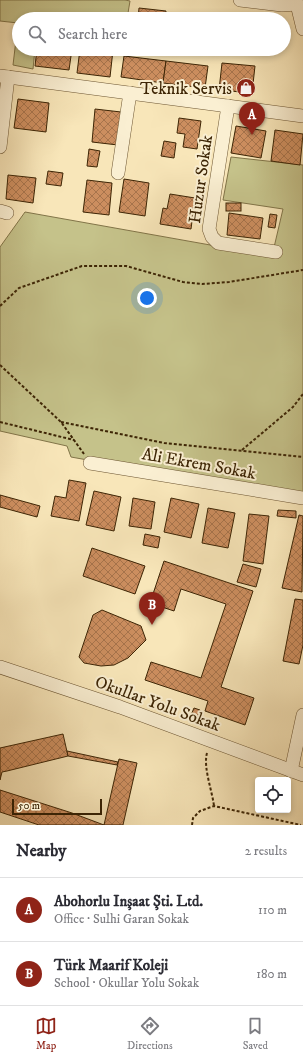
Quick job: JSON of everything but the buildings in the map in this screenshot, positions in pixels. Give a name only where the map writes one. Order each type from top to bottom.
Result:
[{"type":"street","points":[[240,0],[282,5],[297,2],[303,30]]},
{"type":"street","points":[[0,147],[4,77],[303,116]]},
{"type":"street","points":[[118,173],[130,93]]},
{"type":"street","name":"Huzur Sokak","points":[[228,106],[209,229],[212,237],[218,243],[276,252]]},
{"type":"street","name":"Ali Ekrem Sokak","points":[[90,463],[303,498]]},
{"type":"street","name":"Okullar Yolu Sokak","points":[[0,667],[120,707],[297,773]]},
{"type":"street","points":[[297,773],[303,715]]},
{"type":"path","points":[[0,306],[19,288],[82,266],[126,266],[183,282],[202,284],[229,282],[303,270]]},
{"type":"path","points":[[0,365],[61,422],[90,463]]},
{"type":"path","points":[[242,451],[293,407],[303,394]]},
{"type":"path","points":[[0,422],[75,441]]},
{"type":"path","points":[[61,422],[164,443],[303,457]]},
{"type":"path","points":[[206,755],[205,768],[214,806]]},
{"type":"path","points":[[192,825],[193,818],[200,811],[214,806],[301,825]]},
{"type":"shaded area","points":[[0,0],[130,1],[128,12],[12,12],[12,22],[0,21]]},
{"type":"shaded area","points":[[14,56],[34,56],[33,69],[13,65]]},
{"type":"shaded area","points":[[231,157],[303,165],[303,499],[71,457],[67,446],[0,431],[0,247],[25,212],[272,256],[283,209],[223,200]]},
{"type":"place","name":"Teknik Servis","points":[[246,88]]},
{"type":"place","name":"Abohorlu Inşaat Şti. Ltd.","points":[[252,135]]},
{"type":"place","name":"Türk Maarif Koleji","points":[[152,625]]}]
